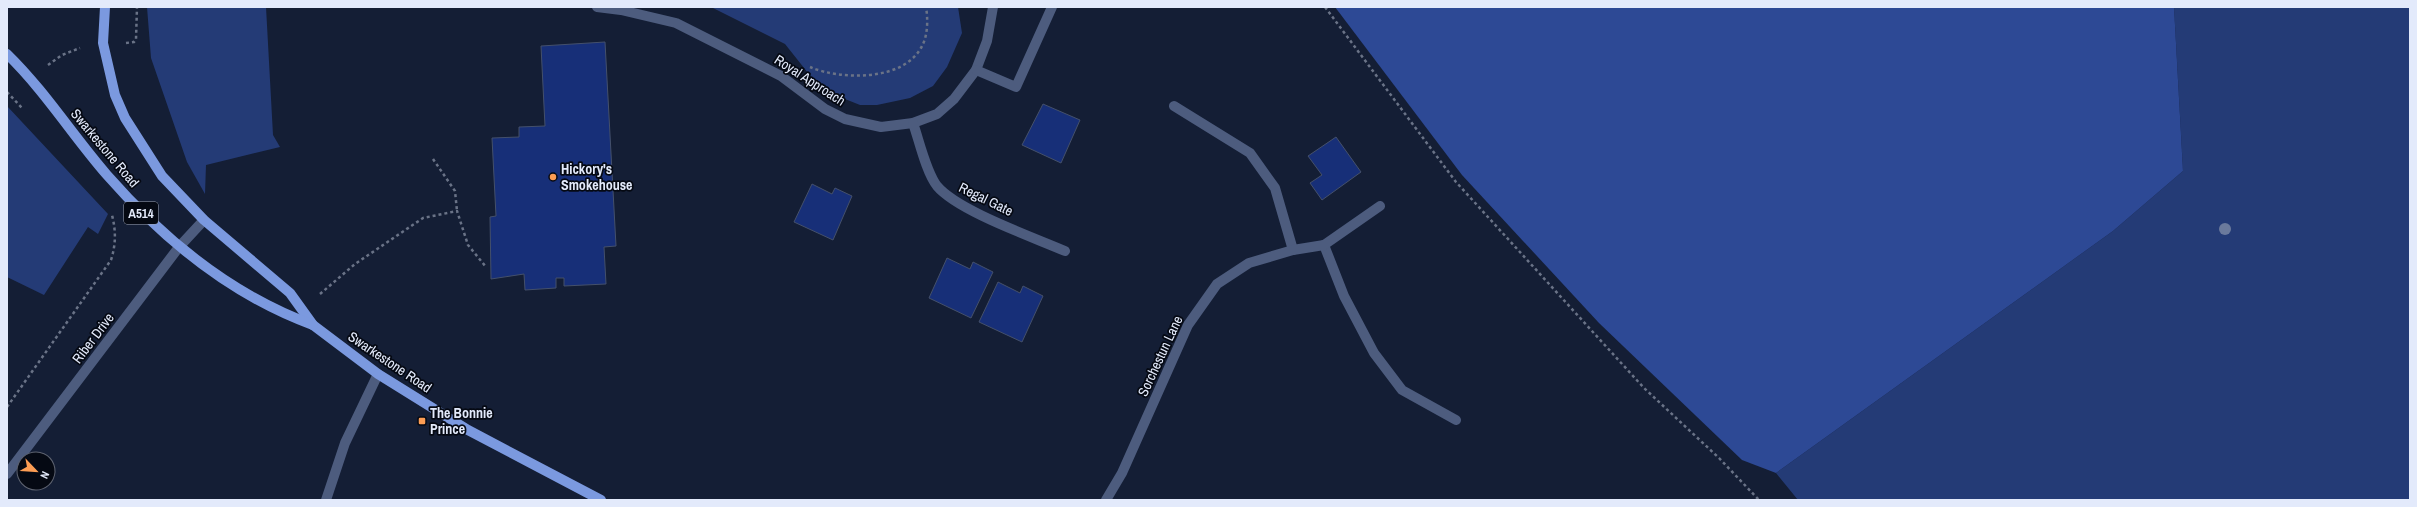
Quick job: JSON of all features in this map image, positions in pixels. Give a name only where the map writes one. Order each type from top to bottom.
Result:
[{"type":"main road","name":"Swarkestone Road","points":[[105,7],[103,43],[115,95],[125,118],[162,176],[204,220],[290,294],[313,325]]},
{"type":"main road","name":"Swarkestone Road","points":[[7,54],[33,82],[107,174],[142,214],[179,247],[224,280],[278,311],[313,325],[378,374],[468,430],[598,499]]},
{"type":"street","name":"Royal Approach","points":[[597,7],[621,10],[676,23],[781,76],[825,109],[845,119],[882,127],[913,123],[937,114],[954,99],[976,70],[987,41],[991,9]]},
{"type":"street","points":[[976,70],[1016,87],[1052,7]]},
{"type":"street","points":[[1174,106],[1250,153],[1275,188],[1293,250]]},
{"type":"street","name":"Regal Gate","points":[[913,123],[936,185],[947,195],[977,213],[1066,251]]},
{"type":"street","name":"Sorchestun Lane","points":[[1106,500],[1122,473],[1188,325],[1216,284],[1249,263],[1293,250],[1324,244],[1380,206]]},
{"type":"street","name":"Riber Drive","points":[[7,474],[179,247],[204,220]]},
{"type":"street","points":[[1324,244],[1344,296],[1374,353],[1402,390],[1456,420]]},
{"type":"street","points":[[326,500],[345,443],[378,374]]},
{"type":"path","points":[[781,76],[800,62],[822,72],[857,76],[886,72],[907,63],[922,46],[927,24],[926,7]]},
{"type":"path","points":[[1325,7],[1456,182],[1644,388],[1719,458],[1759,500]]},
{"type":"path","points":[[433,159],[455,191],[457,211],[468,245],[486,267]]},
{"type":"path","points":[[7,407],[111,260],[115,245],[115,230],[111,211]]},
{"type":"path","points":[[328,286],[355,264],[423,218],[457,211]]},
{"type":"shaded area","points":[[147,7],[266,7],[273,135],[280,147],[206,165],[205,194],[187,162],[151,58]]},
{"type":"shaded area","points":[[711,7],[958,7],[962,33],[947,67],[933,86],[910,98],[877,105],[860,105],[835,95],[812,78],[785,44]]},
{"type":"shaded area","points":[[1335,7],[2174,7],[2183,171],[2113,231],[1776,473],[1742,460],[1599,323],[1462,175]]},
{"type":"shaded area","points":[[2174,7],[2410,7],[2410,500],[1798,500],[1776,473],[2113,231],[2183,171]]},
{"type":"shaded area","points":[[7,106],[108,214],[98,234],[88,227],[44,295],[7,277]]},
{"type":"building","name":"Hickory's Smokehouse","points":[[605,42],[616,246],[604,247],[606,284],[564,286],[564,278],[556,278],[556,288],[525,290],[524,274],[491,279],[490,217],[496,216],[492,138],[519,137],[519,127],[545,126],[541,46]]},
{"type":"building","points":[[1043,104],[1080,120],[1061,163],[1022,145]]},
{"type":"building","points":[[1336,137],[1361,172],[1322,200],[1310,183],[1322,175],[1308,156]]},
{"type":"building","points":[[812,184],[832,194],[835,188],[852,196],[833,240],[794,222]]},
{"type":"building","points":[[947,258],[970,269],[973,262],[993,272],[971,318],[929,298]]},
{"type":"building","points":[[998,282],[1020,293],[1023,286],[1043,296],[1022,342],[979,322]]},
{"type":"place","name":"Hickory's Smokehouse","points":[[553,177]]},
{"type":"place","name":"The Bonnie Prince","points":[[422,421]]}]
